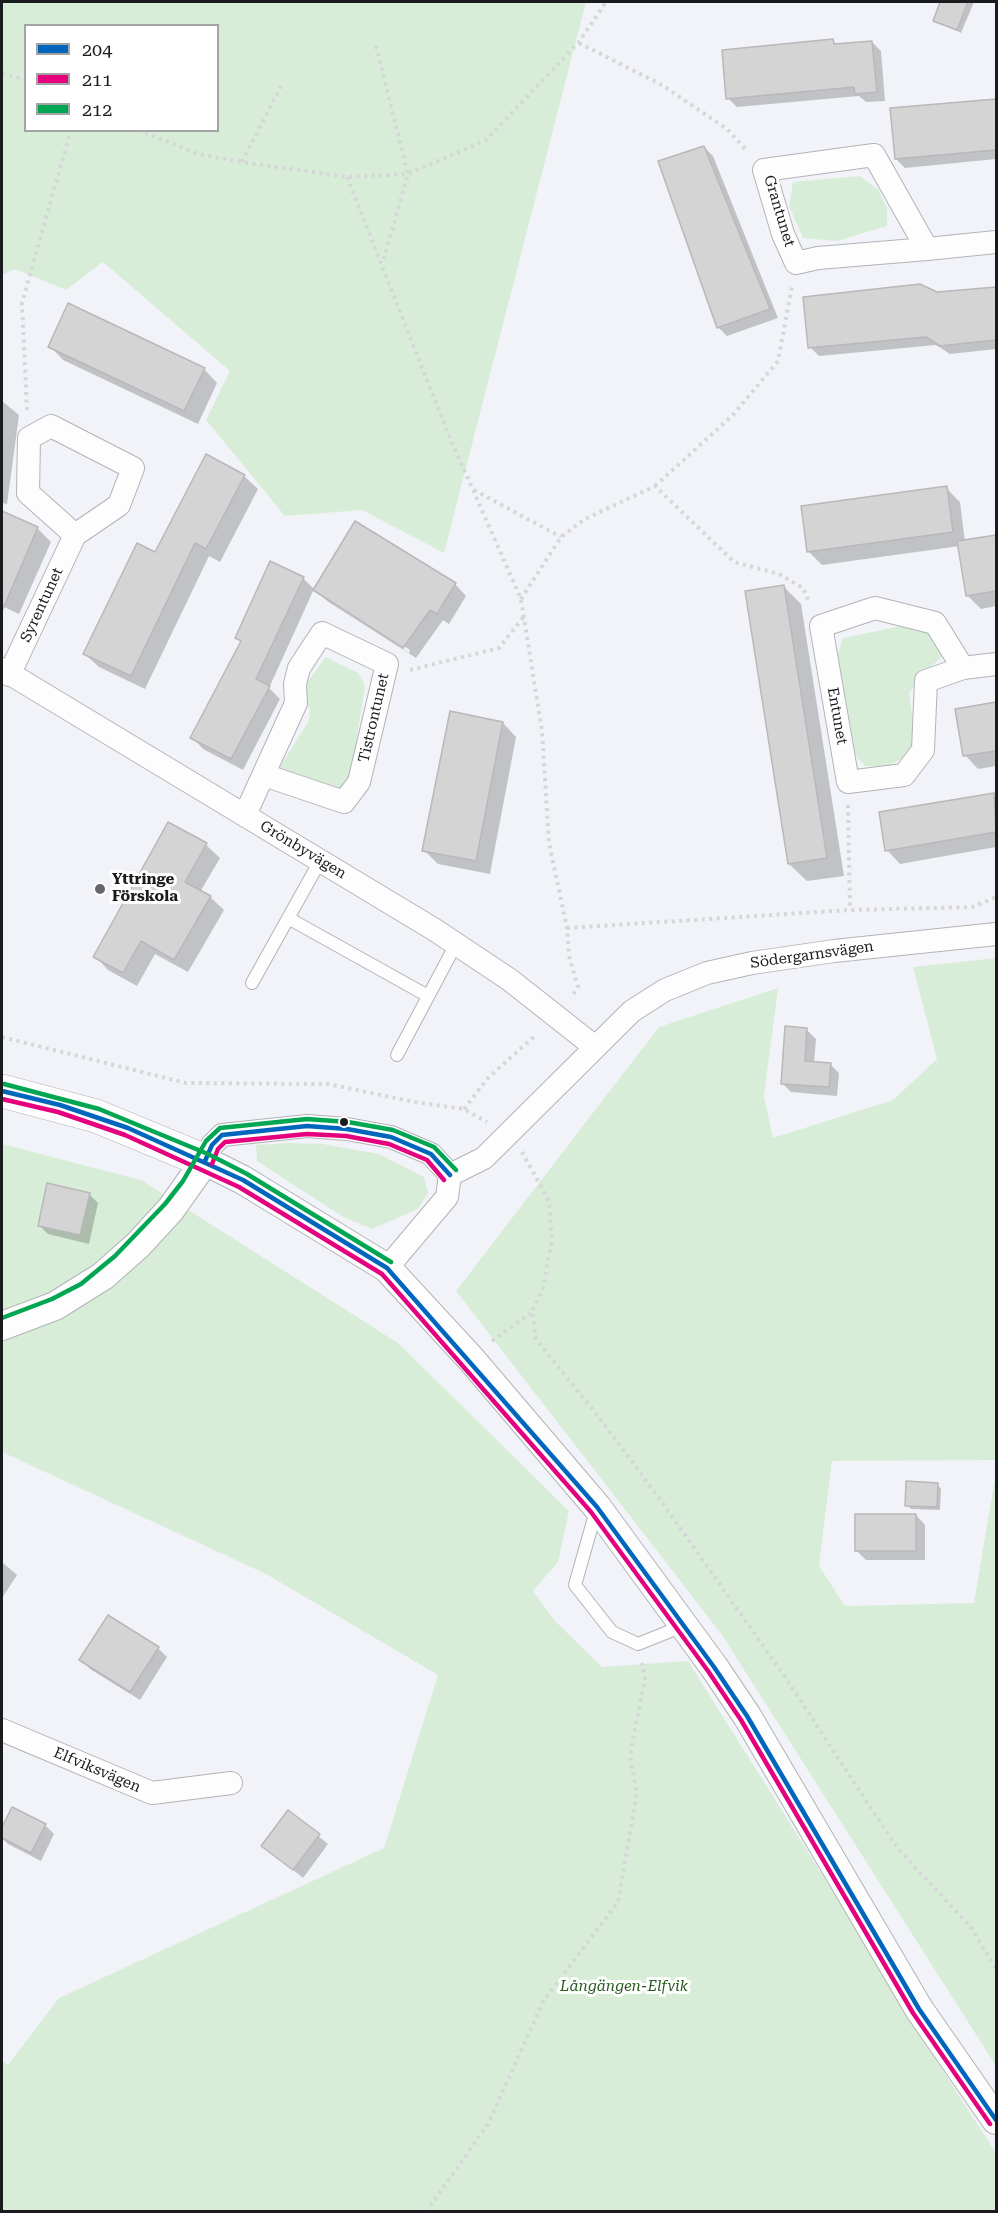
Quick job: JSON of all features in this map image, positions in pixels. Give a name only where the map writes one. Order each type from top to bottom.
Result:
[{"type":"main road","points":[[2,1091],[96,1116],[205,1161]]},
{"type":"street","name":"Grantunet","points":[[927,249],[874,155],[765,170],[783,234],[796,263],[818,258],[927,249],[996,242]]},
{"type":"street","points":[[51,426],[133,468],[119,505],[75,535],[28,493],[28,438],[51,426]]},
{"type":"street","name":"Syrentunet","points":[[5,672],[75,535]]},
{"type":"street","points":[[821,626],[875,608],[935,623],[963,668]]},
{"type":"street","name":"Entunet","points":[[821,626],[848,782]]},
{"type":"street","name":"Tistrontunet","points":[[245,815],[296,703],[295,684],[299,668],[322,633],[387,664],[360,782],[344,802],[264,775]]},
{"type":"street","points":[[848,782],[904,775],[923,750],[926,681],[963,668],[996,664]]},
{"type":"street","name":"Grönbyvägen","points":[[5,672],[456,944],[557,1016],[595,1047]]},
{"type":"street","name":"Södergarnsvägen","points":[[450,1175],[484,1158],[632,1011],[665,990],[707,973],[752,963],[834,951],[996,934]]},
{"type":"street","points":[[2,1326],[55,1306],[103,1276],[138,1245],[171,1209],[205,1161],[212,1145],[222,1135],[307,1126],[347,1129],[391,1137],[431,1155],[450,1175],[447,1197],[387,1268]]},
{"type":"street","points":[[205,1161],[243,1180],[387,1268],[464,1350],[597,1507],[747,1716],[908,1990],[996,2121]]},
{"type":"street","name":"Elfviksvägen","points":[[2,1730],[152,1793],[231,1783]]},
{"type":"lane","points":[[252,983],[320,861]]},
{"type":"lane","points":[[288,918],[428,996]]},
{"type":"lane","points":[[397,1055],[456,944]]},
{"type":"lane","points":[[597,1507],[575,1585],[612,1632],[638,1644],[683,1626]]},
{"type":"path","points":[[143,132],[198,154],[242,162],[347,177],[408,174],[486,140],[579,42],[606,2]]},
{"type":"path","points":[[579,42],[662,85],[727,129],[765,170]]},
{"type":"path","points":[[376,46],[408,174],[382,263]]},
{"type":"path","points":[[2,73],[24,79]]},
{"type":"path","points":[[242,162],[281,86]]},
{"type":"path","points":[[28,438],[22,303],[70,132]]},
{"type":"path","points":[[347,177],[447,431],[521,599],[542,731],[549,843],[567,928],[569,956],[578,987],[557,1016],[488,1078],[464,1109]]},
{"type":"path","points":[[521,599],[561,537],[585,519],[655,486],[733,415],[778,361],[796,263]]},
{"type":"path","points":[[655,486],[734,562],[779,574],[803,588],[821,626]]},
{"type":"path","points":[[473,490],[561,537]]},
{"type":"path","points":[[384,676],[499,648],[525,614]]},
{"type":"path","points":[[848,782],[850,909]]},
{"type":"path","points":[[567,928],[850,909],[973,907],[996,897]]},
{"type":"path","points":[[2,1037],[186,1083],[328,1084],[414,1102],[464,1109],[508,1135],[528,1160],[549,1201],[552,1239],[543,1288],[532,1311],[536,1339],[601,1420],[664,1505],[785,1677],[898,1849],[970,1926],[996,1969]]},
{"type":"path","points":[[426,2211],[488,2124],[544,2000],[618,1902],[637,1794],[630,1756],[645,1678],[638,1644]]},
{"type":"green space","points":[[2,2],[586,2],[444,553],[362,510],[285,516],[206,420],[230,371],[103,262],[66,290],[15,269],[2,275]]},
{"type":"green space","points":[[860,176],[878,190],[887,208],[887,226],[837,241],[803,238],[789,206],[793,182]]},
{"type":"green space","points":[[901,626],[918,626],[936,639],[945,654],[924,673],[909,693],[915,739],[909,755],[886,767],[865,766],[856,756],[837,656],[843,638]]},
{"type":"green space","points":[[326,657],[358,673],[365,686],[350,780],[340,791],[282,773],[280,767],[308,722],[310,710],[303,695],[308,681]]},
{"type":"green space","points":[[996,958],[996,1460],[832,1461],[819,1566],[845,1606],[974,1603],[996,1472],[996,2066],[722,1635],[456,1291],[659,1027],[778,988],[764,1096],[773,1138],[893,1100],[937,1059],[913,967]]},
{"type":"green space","name":"Långängen-Elfvik","points":[[2,1144],[141,1180],[398,1343],[569,1511],[558,1562],[533,1591],[555,1621],[602,1667],[688,1661],[916,2024],[914,2026],[996,2153],[996,2211],[2,2211],[2,2061],[8,2065],[59,1998],[384,1848],[438,1675],[266,1574],[2,1452]]},
{"type":"green space","points":[[323,1144],[379,1154],[424,1177],[428,1193],[418,1209],[372,1229],[343,1217],[257,1161],[256,1145]]},
{"type":"building","points":[[940,2],[968,2],[957,30],[933,21]]},
{"type":"building","points":[[833,39],[834,44],[872,41],[877,92],[855,94],[854,87],[726,99],[722,50]]},
{"type":"building","points":[[996,99],[996,150],[895,159],[890,108]]},
{"type":"building","points":[[704,146],[770,309],[717,328],[658,161]]},
{"type":"building","points":[[920,284],[937,292],[996,287],[996,340],[940,346],[926,337],[808,348],[803,297]]},
{"type":"building","points":[[68,303],[205,368],[184,411],[48,347]]},
{"type":"building","points":[[206,454],[245,475],[206,549],[195,543],[131,676],[83,654],[137,543],[155,552]]},
{"type":"building","points":[[947,486],[953,532],[807,552],[801,506]]},
{"type":"building","points":[[2,511],[38,527],[2,611]]},
{"type":"building","points":[[355,521],[456,583],[437,614],[430,610],[403,648],[313,590]]},
{"type":"building","points":[[996,535],[996,591],[966,596],[957,541]]},
{"type":"building","points":[[270,561],[304,577],[256,679],[270,686],[231,759],[190,738],[241,641],[235,638]]},
{"type":"building","points":[[784,585],[827,858],[788,864],[745,591]]},
{"type":"building","points":[[996,702],[996,751],[963,756],[955,709]]},
{"type":"building","points":[[450,711],[503,722],[476,861],[422,851]]},
{"type":"building","points":[[994,793],[996,832],[885,851],[879,812]]},
{"type":"building","points":[[168,822],[207,843],[185,882],[211,896],[174,960],[141,941],[123,973],[93,957]]},
{"type":"building","points":[[785,1026],[807,1028],[805,1061],[831,1063],[829,1087],[781,1084]]},
{"type":"building","points":[[47,1183],[90,1193],[80,1235],[38,1226]]},
{"type":"building","points":[[906,1481],[938,1483],[937,1507],[905,1506]]},
{"type":"building","points":[[855,1514],[916,1514],[916,1551],[855,1551]]},
{"type":"building","points":[[108,1615],[159,1647],[130,1692],[79,1660]]},
{"type":"building","points":[[12,1807],[46,1824],[31,1853],[2,1838],[2,1827]]},
{"type":"building","points":[[288,1810],[320,1834],[293,1870],[261,1846]]},
{"type":"transit line","name":"212","points":[[4,1084],[99,1109],[208,1154],[247,1174],[391,1262]]},
{"type":"transit line","name":"204","points":[[2,1091],[60,1105],[128,1128],[243,1180],[387,1268],[597,1507],[714,1667],[747,1716],[919,2009],[996,2120]]},
{"type":"transit line","name":"211","points":[[2,1099],[58,1112],[125,1135],[239,1187],[382,1274],[591,1512],[708,1671],[741,1720],[913,2013],[990,2124]]},
{"type":"transit line","name":"212","points":[[2,1318],[52,1299],[81,1284],[115,1256],[165,1204],[183,1181],[206,1141],[220,1128],[307,1119],[348,1122],[393,1130],[434,1147],[456,1170]]},
{"type":"transit line","name":"204","points":[[205,1161],[212,1145],[222,1135],[307,1126],[347,1129],[391,1137],[431,1154],[450,1175]]},
{"type":"transit line","name":"211","points":[[212,1164],[218,1149],[225,1142],[307,1134],[346,1136],[389,1144],[427,1160],[444,1180]]},
{"type":"place","name":"Yttringe Förskola","points":[[100,889]]}]
